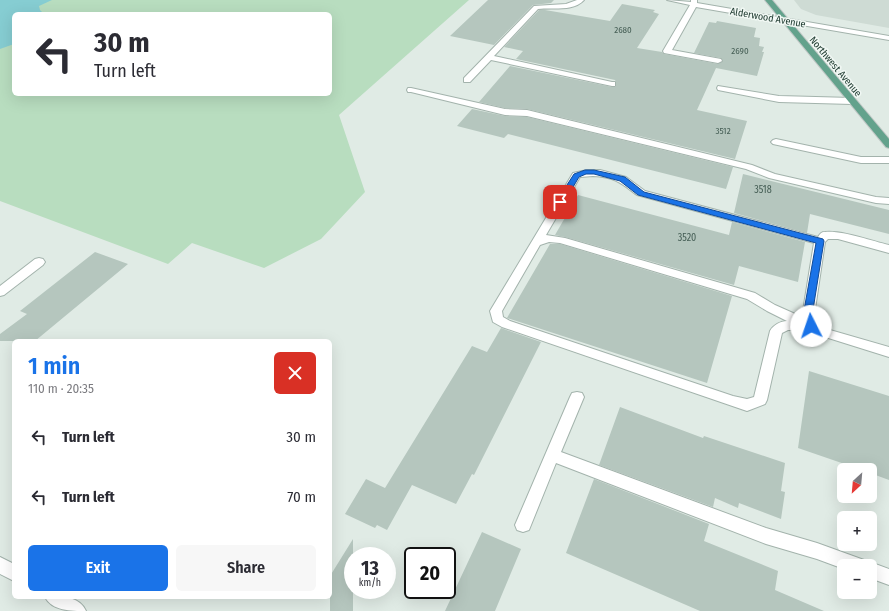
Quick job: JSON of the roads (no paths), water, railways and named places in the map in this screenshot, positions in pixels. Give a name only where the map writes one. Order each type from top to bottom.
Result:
[{"type":"main road","name":"Northwest Avenue","points":[[768,0],[889,145]]},
{"type":"street","points":[[467,80],[536,7],[547,5],[567,6],[578,3],[581,0]]},
{"type":"street","name":"Alderwood Avenue","points":[[670,0],[694,1],[889,38]]},
{"type":"street","points":[[694,1],[668,51],[718,61]]},
{"type":"street","points":[[489,57],[612,84]]},
{"type":"street","points":[[720,88],[785,99],[852,101]]},
{"type":"street","points":[[411,90],[505,112],[527,113],[749,167],[772,176],[876,200],[889,201]]},
{"type":"street","points":[[776,142],[861,160],[889,160]]},
{"type":"street","points":[[811,326],[786,326],[776,331],[760,400],[748,405],[732,401],[506,324],[497,319],[496,310],[576,175],[585,172],[594,172],[623,179],[641,193],[820,241]]},
{"type":"street","points":[[811,326],[808,316],[820,241],[825,235],[838,236],[889,249]]},
{"type":"street","points":[[536,243],[548,238],[561,240],[751,296],[770,308],[826,333],[889,352]]},
{"type":"street","points":[[0,292],[39,262]]},
{"type":"street","points":[[523,525],[576,397]]},
{"type":"street","points":[[552,455],[766,536],[839,559]]},
{"type":"street","points":[[0,565],[12,572]]},
{"type":"street","points":[[877,573],[889,577]]},
{"type":"street","points":[[57,599],[77,611]]},
{"type":"water","points":[[0,0],[52,0],[39,6],[42,12],[12,12],[12,45],[0,49]]}]
